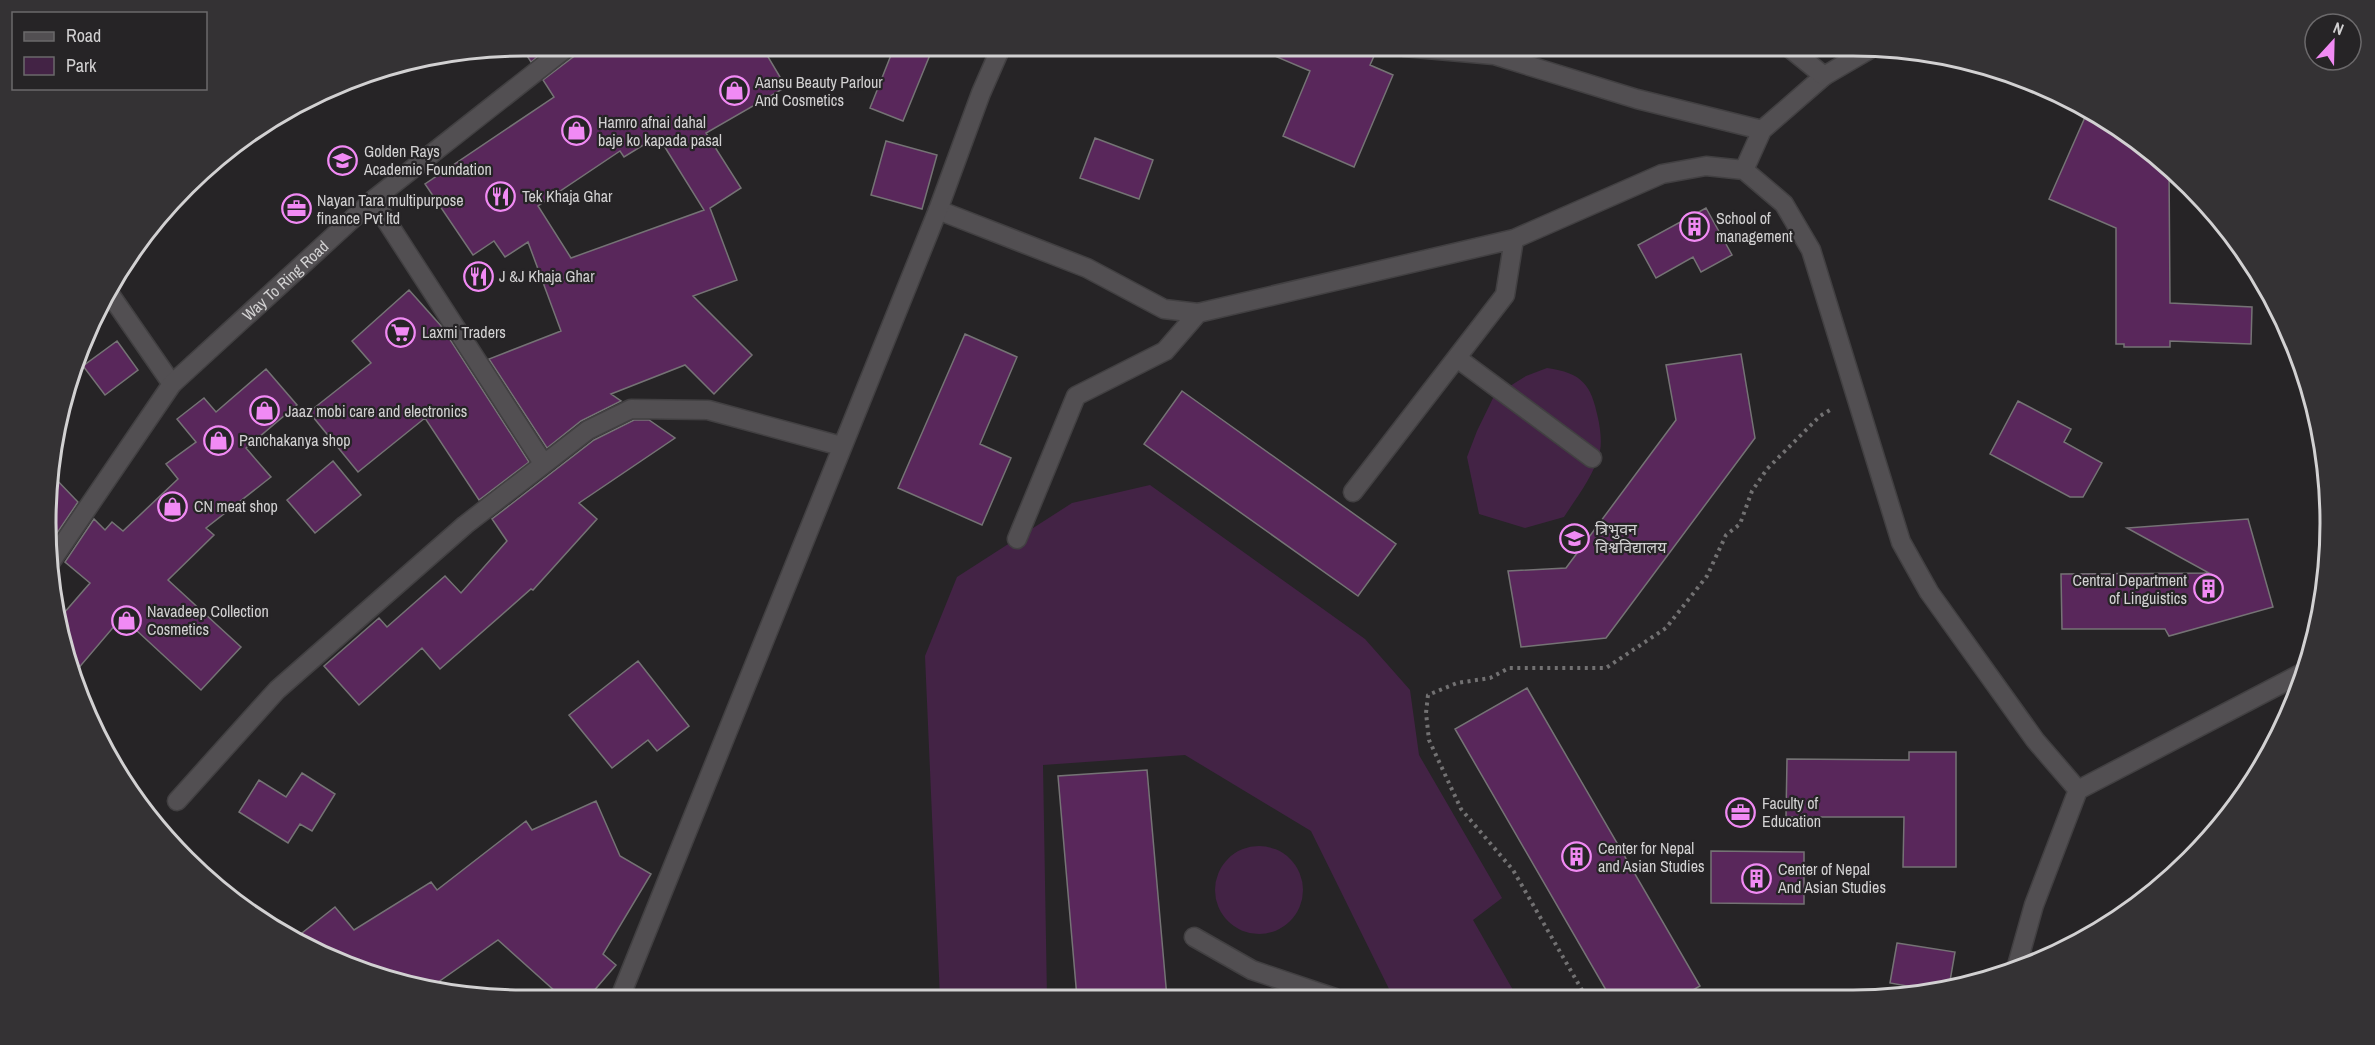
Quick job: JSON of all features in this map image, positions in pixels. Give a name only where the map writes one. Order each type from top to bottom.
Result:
[{"type":"street","name":"Way To Ring Road","points":[[56,553],[172,384],[373,201],[556,56]]},
{"type":"street","points":[[623,990],[938,210],[981,93],[997,56]]},
{"type":"street","points":[[1497,56],[1637,99],[1762,130]]},
{"type":"street","points":[[1800,56],[1824,75]]},
{"type":"street","points":[[1744,170],[1762,130],[1824,75],[1858,56]]},
{"type":"street","points":[[938,210],[1087,268],[1164,309],[1198,314],[1514,239],[1662,174],[1706,166],[1744,170],[1784,204],[1811,250],[1901,542],[1929,592],[2035,740],[2078,790]]},
{"type":"street","points":[[373,201],[543,463]]},
{"type":"street","points":[[1353,492],[1505,295],[1514,239]]},
{"type":"street","points":[[113,299],[172,384]]},
{"type":"street","points":[[1017,539],[1076,396],[1165,351],[1198,314]]},
{"type":"street","points":[[1457,358],[1592,458]]},
{"type":"street","points":[[177,801],[277,690],[465,525],[588,430],[630,409],[708,410],[841,446]]},
{"type":"street","points":[[2019,959],[2034,905],[2078,790],[2293,678]]},
{"type":"street","points":[[1194,937],[1252,970],[1311,990]]},
{"type":"path","points":[[1582,990],[1513,870],[1461,809],[1429,740],[1426,712],[1428,695],[1457,683],[1490,678],[1509,668],[1606,668],[1666,628],[1707,576],[1726,535],[1740,524],[1752,491],[1767,468],[1820,416],[1838,406]]},
{"type":"green space","points":[[1547,368],[1577,377],[1588,389],[1598,418],[1601,447],[1590,477],[1564,517],[1525,528],[1479,514],[1467,457],[1494,396],[1526,376]]},
{"type":"green space","points":[[1150,485],[1365,639],[1410,690],[1419,755],[1502,898],[1473,920],[1513,990],[1390,990],[1311,831],[1185,755],[1043,765],[1047,990],[940,990],[925,656],[957,577],[1072,503]]},
{"type":"green space","points":[[1259,846],[1284,853],[1296,865],[1303,890],[1296,915],[1284,927],[1259,934],[1234,927],[1222,915],[1215,890],[1222,865],[1234,853]]},
{"type":"building","points":[[527,56],[538,56],[531,62]]},
{"type":"building","points":[[574,56],[768,56],[786,87],[706,133],[741,188],[710,208],[737,280],[693,296],[752,355],[714,394],[685,365],[611,394],[621,401],[581,421],[547,448],[489,359],[561,331],[528,242],[505,257],[494,241],[473,255],[425,184],[554,97],[543,80]],"holes":[[[658,136],[704,210],[571,258],[538,206],[620,151],[624,157]]]},
{"type":"building","points":[[891,56],[930,56],[903,121],[870,108]]},
{"type":"building","points":[[1275,56],[1374,56],[1370,65],[1393,75],[1354,167],[1283,136],[1310,71]]},
{"type":"building","points":[[2085,117],[2112,134],[2169,179],[2170,303],[2252,307],[2251,344],[2170,341],[2170,347],[2124,347],[2124,344],[2116,344],[2116,228],[2049,199]]},
{"type":"building","points":[[1095,138],[1153,160],[1139,199],[1080,178]]},
{"type":"building","points":[[886,141],[937,155],[922,209],[871,195]]},
{"type":"building","name":"School of management","points":[[1706,208],[1732,255],[1701,272],[1693,257],[1656,278],[1638,245]]},
{"type":"building","points":[[409,290],[442,327],[529,462],[479,500],[425,418],[358,472],[309,412],[371,363],[352,341]]},
{"type":"building","points":[[965,334],[1017,357],[980,444],[1011,458],[982,525],[898,488]]},
{"type":"building","points":[[117,341],[138,370],[105,395],[83,366]]},
{"type":"building","points":[[1741,354],[1755,438],[1606,638],[1521,647],[1508,571],[1566,568],[1676,420],[1666,365]]},
{"type":"building","points":[[266,369],[297,405],[246,448],[271,477],[206,528],[214,535],[168,580],[241,647],[201,690],[122,617],[79,668],[64,613],[90,583],[65,562],[94,519],[105,530],[112,522],[123,531],[178,479],[166,464],[196,442],[177,419],[204,398],[216,412]]},
{"type":"building","points":[[1182,391],[1396,544],[1358,596],[1144,444]]},
{"type":"building","points":[[2018,401],[2071,429],[2064,442],[2102,463],[2083,497],[2070,497],[1990,454]]},
{"type":"building","points":[[634,420],[649,420],[675,438],[579,503],[597,519],[533,590],[531,589],[440,669],[422,648],[359,705],[324,666],[379,618],[387,627],[445,576],[461,593],[507,541],[492,519],[594,440]]},
{"type":"building","points":[[333,461],[361,495],[315,533],[287,500]]},
{"type":"building","points":[[57,480],[78,502],[56,535]]},
{"type":"building","name":"Central Department of Linguistics","points":[[2248,519],[2273,607],[2169,636],[2165,629],[2062,629],[2061,574],[2209,573],[2127,528]]},
{"type":"building","points":[[638,661],[689,726],[657,751],[648,740],[612,768],[569,715]]},
{"type":"building","name":"Center for Nepal and Asian Studies","points":[[1527,688],[1700,986],[1693,990],[1606,990],[1455,729]]},
{"type":"building","points":[[1909,752],[1956,752],[1956,867],[1903,867],[1904,817],[1786,817],[1787,759],[1909,760]]},
{"type":"building","points":[[1147,770],[1166,990],[1076,990],[1058,776]]},
{"type":"building","points":[[302,773],[335,794],[312,831],[300,824],[288,843],[239,812],[259,780],[286,797]]},
{"type":"building","points":[[596,801],[620,856],[651,874],[603,954],[616,965],[595,990],[554,990],[498,940],[438,982],[372,965],[301,933],[335,907],[354,930],[431,882],[437,890],[526,821],[532,830]]},
{"type":"building","name":"Center of Nepal And Asian Studies","points":[[1711,851],[1804,852],[1804,904],[1711,903]]},
{"type":"building","points":[[1897,943],[1955,952],[1950,979],[1909,986],[1890,983]]},
{"type":"place","name":"Aansu Beauty Parlour And Cosmetics","points":[[734,91]]},
{"type":"place","name":"Hamro afnai dahal baje ko kapada pasal","points":[[577,131]]},
{"type":"place","name":"Golden Rays Academic Foundation","points":[[343,160]]},
{"type":"place","name":"Tek Khaja Ghar","points":[[501,196]]},
{"type":"place","name":"Nayan Tara multipurpose finance Pvt ltd","points":[[296,209]]},
{"type":"place","name":"School of management","points":[[1695,227]]},
{"type":"place","name":"J &J Khaja Ghar","points":[[478,276]]},
{"type":"place","name":"Laxmi Traders","points":[[401,332]]},
{"type":"place","name":"Jaaz mobi care and electronics","points":[[264,411]]},
{"type":"place","name":"Panchakanya shop","points":[[218,440]]},
{"type":"place","name":"CN meat shop","points":[[173,506]]},
{"type":"place","name":"त्रिभुवन विश्वविद्यालय","points":[[1574,538]]},
{"type":"place","name":"Central Department of Linguistics","points":[[2208,589]]},
{"type":"place","name":"Navadeep Collection Cosmetics","points":[[126,620]]},
{"type":"place","name":"Faculty of Education","points":[[1741,812]]},
{"type":"place","name":"Center for Nepal and Asian Studies","points":[[1577,857]]},
{"type":"place","name":"Center of Nepal And Asian Studies","points":[[1757,878]]}]
